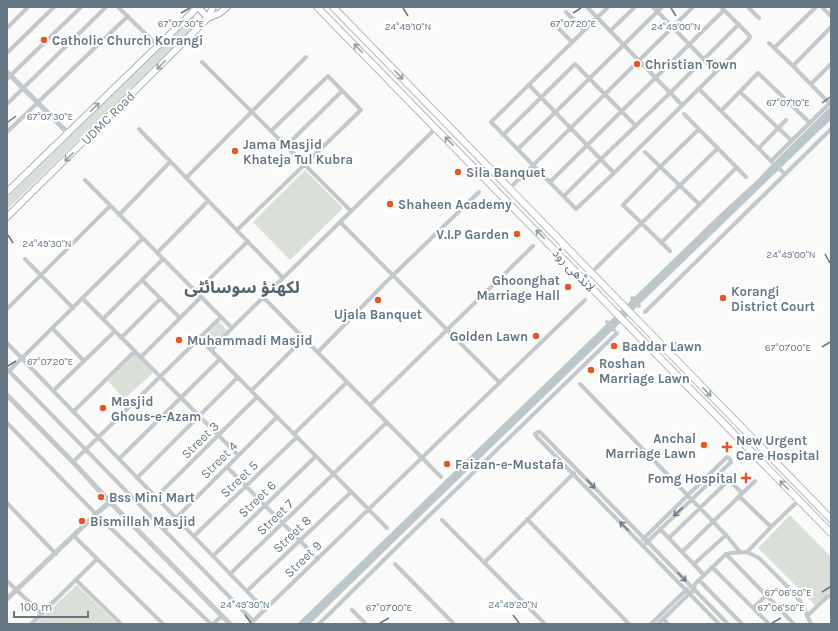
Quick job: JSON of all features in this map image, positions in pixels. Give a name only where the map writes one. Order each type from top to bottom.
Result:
[{"type":"main road","points":[[198,7],[208,18]]},
{"type":"main road","name":"UDMC Road","points":[[7,192],[198,7]]},
{"type":"main road","points":[[208,18],[213,7]]},
{"type":"main road","points":[[208,18],[220,14],[227,7]]},
{"type":"main road","name":"لانڈھی روڈ","points":[[316,7],[831,532]]},
{"type":"main road","name":"لانڈھی روڈ","points":[[333,7],[668,352]]},
{"type":"main road","name":"UDMC Road","points":[[7,217],[208,18]]},
{"type":"main road","points":[[668,352],[831,519]]},
{"type":"street","points":[[7,28],[28,7]]},
{"type":"street","points":[[7,54],[54,7]]},
{"type":"street","points":[[68,133],[8,76],[81,7]]},
{"type":"street","points":[[7,104],[106,7]]},
{"type":"street","points":[[118,7],[158,46]]},
{"type":"street","points":[[587,7],[682,106]]},
{"type":"street","points":[[550,182],[690,45],[723,8],[750,37],[749,40],[576,209],[491,122],[608,7]]},
{"type":"street","points":[[610,32],[635,7]]},
{"type":"street","points":[[653,7],[716,72]]},
{"type":"street","points":[[518,149],[662,7]]},
{"type":"street","points":[[509,189],[693,7]]},
{"type":"street","points":[[748,7],[759,18]]},
{"type":"street","points":[[774,48],[816,7]]},
{"type":"street","points":[[822,7],[831,16]]},
{"type":"street","points":[[566,12],[584,30]]},
{"type":"street","points":[[7,132],[128,16]]},
{"type":"street","points":[[553,23],[572,42]]},
{"type":"street","points":[[564,196],[739,24]]},
{"type":"street","points":[[793,66],[831,27]]},
{"type":"street","points":[[769,43],[830,103],[772,161]]},
{"type":"street","points":[[186,178],[306,57]]},
{"type":"street","points":[[202,62],[351,211]]},
{"type":"street","points":[[503,135],[575,64],[636,126]]},
{"type":"street","points":[[810,84],[831,64]]},
{"type":"street","points":[[721,111],[757,73],[759,73],[810,123]]},
{"type":"street","points":[[237,230],[361,110],[328,76],[271,131]]},
{"type":"street","points":[[529,85],[614,173]]},
{"type":"street","points":[[699,89],[785,174]]},
{"type":"street","points":[[286,146],[342,91]]},
{"type":"street","points":[[740,92],[792,141]]},
{"type":"street","points":[[684,114],[746,177]]},
{"type":"street","points":[[759,148],[786,120]]},
{"type":"street","points":[[211,350],[263,297],[436,128]]},
{"type":"street","points":[[139,129],[283,278]]},
{"type":"street","points":[[670,252],[624,206],[623,203],[699,129]]},
{"type":"street","points":[[645,312],[831,129]]},
{"type":"street","points":[[591,273],[718,148]]},
{"type":"street","points":[[645,152],[699,204]]},
{"type":"street","points":[[119,215],[170,162]]},
{"type":"street","points":[[661,243],[737,167]]},
{"type":"street","points":[[85,180],[232,328]]},
{"type":"street","points":[[318,352],[393,275],[480,192]]},
{"type":"street","points":[[157,253],[208,201]]},
{"type":"street","points":[[7,309],[110,206]]},
{"type":"street","points":[[340,222],[500,383]]},
{"type":"street","points":[[142,239],[8,370],[164,530],[252,623]]},
{"type":"street","points":[[196,292],[248,241]]},
{"type":"street","points":[[370,405],[533,246]]},
{"type":"street","points":[[25,259],[73,308]]},
{"type":"street","points":[[103,319],[163,259]]},
{"type":"street","points":[[142,280],[180,318]]},
{"type":"street","points":[[141,357],[201,297]]},
{"type":"street","points":[[263,297],[441,477]]},
{"type":"street","points":[[82,298],[238,456]]},
{"type":"street","points":[[122,338],[160,298]]},
{"type":"street","points":[[632,298],[639,306]]},
{"type":"street","name":"Street 9","points":[[252,623],[585,300]]},
{"type":"street","points":[[73,462],[220,317]]},
{"type":"street","points":[[319,624],[616,331],[607,322]]},
{"type":"street","points":[[52,328],[84,361]]},
{"type":"street","points":[[53,391],[115,331]]},
{"type":"street","points":[[199,338],[388,528]]},
{"type":"street","points":[[251,391],[304,338]]},
{"type":"street","points":[[7,344],[265,610]]},
{"type":"street","points":[[668,352],[676,344]]},
{"type":"street","points":[[73,412],[135,351]]},
{"type":"street","points":[[119,459],[220,359]]},
{"type":"street","points":[[137,478],[238,378]]},
{"type":"street","name":"Street 5","points":[[194,536],[246,486],[347,382]]},
{"type":"street","points":[[580,384],[714,522],[740,552]]},
{"type":"street","points":[[7,395],[230,624]]},
{"type":"street","name":"Street 3","points":[[156,497],[257,397]]},
{"type":"street","name":"Street 4","points":[[164,530],[277,416]]},
{"type":"street","name":"Street 7","points":[[230,574],[387,422]]},
{"type":"street","points":[[7,423],[96,514],[212,624],[222,616]]},
{"type":"street","points":[[719,624],[536,436],[536,432],[540,432],[728,624]]},
{"type":"street","name":"Street 6","points":[[213,556],[316,456]]},
{"type":"street","points":[[640,542],[726,458],[730,459],[731,462],[643,546]]},
{"type":"street","points":[[227,467],[318,559]]},
{"type":"street","points":[[484,563],[577,470]]},
{"type":"street","points":[[721,472],[771,527]]},
{"type":"street","points":[[669,538],[729,480]]},
{"type":"street","points":[[682,552],[755,481]]},
{"type":"street","name":"Street 8","points":[[247,591],[351,492]]},
{"type":"street","points":[[747,552],[799,500]]},
{"type":"street","points":[[7,599],[110,502]]},
{"type":"street","points":[[7,503],[56,554]]},
{"type":"street","points":[[527,519],[629,624]]},
{"type":"street","points":[[442,520],[545,624]]},
{"type":"street","points":[[660,529],[704,575]]},
{"type":"street","points":[[694,564],[726,535]]},
{"type":"street","points":[[74,536],[163,624]]},
{"type":"street","points":[[658,624],[692,587],[726,554],[747,552],[759,558],[794,593],[802,604],[811,624]]},
{"type":"street","points":[[726,554],[794,624]]},
{"type":"street","points":[[31,624],[97,559]]},
{"type":"street","points":[[395,564],[454,624]]},
{"type":"street","points":[[712,567],[769,624]]},
{"type":"street","points":[[76,580],[121,624]]},
{"type":"street","points":[[699,580],[742,624]]},
{"type":"street","points":[[7,581],[42,614]]},
{"type":"street","points":[[651,624],[688,592]]},
{"type":"street","points":[[753,608],[766,595]]},
{"type":"street","points":[[807,616],[827,596],[831,595]]},
{"type":"street","points":[[352,610],[366,624]]},
{"type":"street","points":[[663,619],[668,624]]},
{"type":"shaded area","points":[[193,16],[199,22],[7,210],[7,198]]},
{"type":"shaded area","points":[[831,106],[831,120],[310,624],[297,624],[721,213],[757,180]]},
{"type":"shaded area","points":[[305,170],[343,208],[290,260],[253,222]]},
{"type":"shaded area","points":[[219,322],[227,330],[213,345],[205,337]]},
{"type":"shaded area","points":[[137,352],[152,368],[152,374],[124,399],[108,381]]},
{"type":"shaded area","points":[[790,515],[831,557],[831,591],[816,606],[758,548]]},
{"type":"shaded area","points":[[77,585],[117,624],[35,624]]},
{"type":"place","name":"Catholic Church Korangi","points":[[44,40]]},
{"type":"place","name":"Christian Town","points":[[637,64]]},
{"type":"place","name":"Jama Masjid Khateja Tul Kubra","points":[[235,151]]},
{"type":"place","name":"Sila Banquet","points":[[458,172]]},
{"type":"place","name":"Shaheen Academy","points":[[390,204]]},
{"type":"place","name":"V.I.P Garden","points":[[517,234]]},
{"type":"place","name":"Ghoonghat Marriage Hall","points":[[568,287]]},
{"type":"place","name":"Korangi District Court","points":[[723,298]]},
{"type":"place","name":"Ujala Banquet","points":[[378,300]]},
{"type":"place","name":"Golden Lawn","points":[[536,336]]},
{"type":"place","name":"Muhammadi Masjid","points":[[179,340]]},
{"type":"place","name":"Baddar Lawn","points":[[614,346]]},
{"type":"place","name":"Roshan Marriage Lawn","points":[[591,370]]},
{"type":"place","name":"Masjid Ghous-e-Azam","points":[[103,408]]},
{"type":"place","name":"Anchal Marriage Lawn","points":[[704,445]]},
{"type":"place","name":"New Urgent Care Hospital","points":[[727,447]]},
{"type":"place","name":"Faizan-e-Mustafa","points":[[447,464]]},
{"type":"place","name":"Fomg Hospital","points":[[746,478]]},
{"type":"place","name":"Bss Mini Mart","points":[[101,497]]},
{"type":"place","name":"Bismillah Masjid","points":[[82,521]]},
{"type":"district","name":"لکھنؤ سوسائٹی","points":[[242,287]]}]
